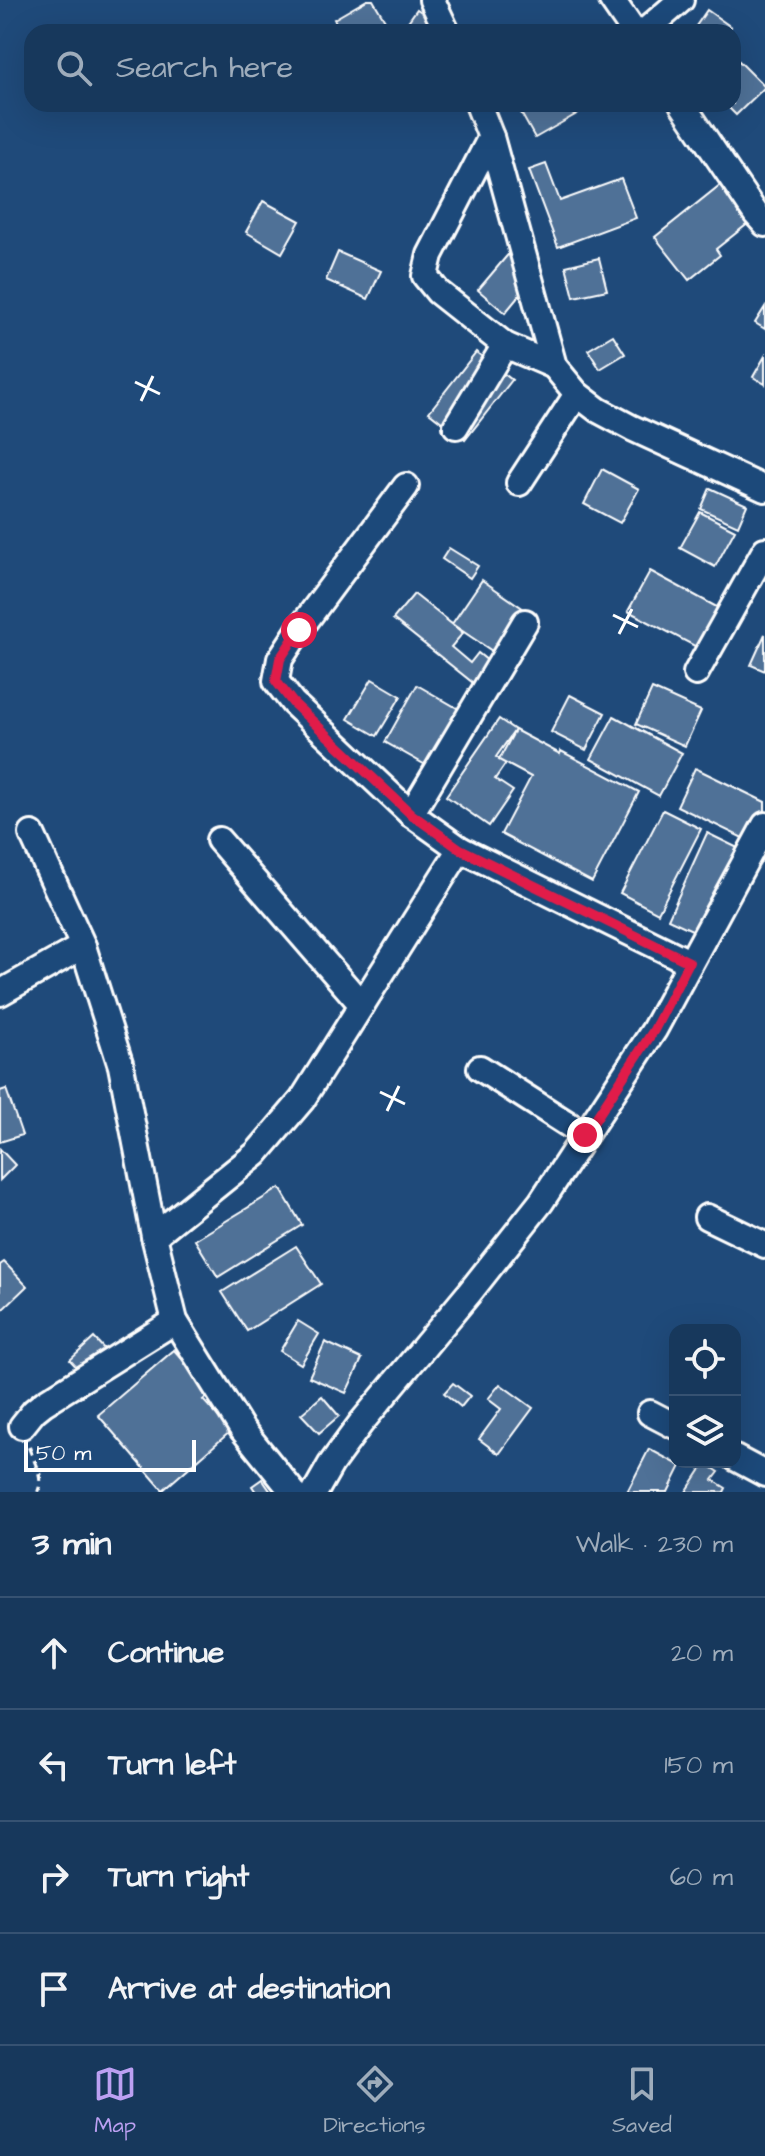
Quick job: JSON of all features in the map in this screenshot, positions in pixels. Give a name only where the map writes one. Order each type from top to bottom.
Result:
[{"type":"street","points":[[432,0],[443,24]]},
{"type":"street","points":[[612,0],[628,24]]},
{"type":"street","points":[[653,24],[681,0]]},
{"type":"street","points":[[481,112],[491,137],[554,366],[577,394],[598,410],[765,489]]},
{"type":"street","points":[[687,112],[765,224]]},
{"type":"street","points":[[491,137],[430,255],[425,276],[438,292],[505,345],[554,366]]},
{"type":"street","points":[[456,426],[505,345]]},
{"type":"street","points":[[519,483],[577,394]]},
{"type":"street","points":[[406,486],[299,630],[280,659],[276,681],[293,703],[411,814],[460,849],[689,962]]},
{"type":"street","points":[[696,673],[765,550]]},
{"type":"street","points":[[411,814],[525,622]]},
{"type":"street","points":[[315,1492],[361,1423],[541,1202],[654,1030],[765,825]]},
{"type":"street","points":[[32,834],[83,946],[121,1066],[154,1236],[175,1321],[242,1429],[293,1492]]},
{"type":"street","points":[[219,840],[362,1005]]},
{"type":"street","points":[[154,1236],[256,1154],[302,1100],[460,849]]},
{"type":"street","points":[[0,993],[83,946]]},
{"type":"street","points":[[480,1068],[585,1135]]},
{"type":"street","points":[[707,1217],[765,1245]]},
{"type":"street","points":[[22,1426],[44,1403],[175,1321]]},
{"type":"street","points":[[650,1413],[669,1423]]},
{"type":"street","points":[[741,1461],[765,1474]]},
{"type":"path","points":[[22,1426],[39,1470],[41,1487],[38,1492]]},
{"type":"building","points":[[367,0],[373,0],[387,24],[337,24],[334,19]]},
{"type":"building","points":[[417,9],[439,24],[406,24]]},
{"type":"building","points":[[707,10],[727,24],[697,24]]},
{"type":"building","points":[[741,63],[765,87],[741,110]]},
{"type":"building","points":[[523,112],[580,112],[535,138]]},
{"type":"building","points":[[546,164],[560,201],[621,179],[636,218],[558,247],[529,170]]},
{"type":"building","points":[[720,185],[750,222],[716,249],[720,255],[689,280],[655,237]]},
{"type":"building","points":[[263,201],[300,221],[282,253],[246,232]]},
{"type":"building","points":[[511,251],[537,274],[505,313],[478,290]]},
{"type":"building","points":[[338,252],[381,271],[368,299],[326,280]]},
{"type":"building","points":[[599,258],[607,290],[574,297],[566,266]]},
{"type":"building","points":[[765,307],[765,329],[755,323]]},
{"type":"building","points":[[613,335],[625,354],[600,369],[588,350]]},
{"type":"building","points":[[476,352],[512,380],[465,440],[429,412]]},
{"type":"building","points":[[765,356],[765,384],[753,377]]},
{"type":"building","points":[[602,469],[639,489],[620,523],[584,504]]},
{"type":"building","points":[[710,488],[747,505],[738,526],[701,509]]},
{"type":"building","points":[[700,512],[735,530],[715,567],[680,548]]},
{"type":"building","points":[[449,548],[478,566],[470,578],[442,559]]},
{"type":"building","points":[[650,571],[726,612],[706,652],[628,611]]},
{"type":"building","points":[[482,580],[537,618],[507,661],[452,624]]},
{"type":"building","points":[[414,594],[463,633],[451,647],[470,663],[478,653],[499,670],[482,690],[393,619]]},
{"type":"building","points":[[765,634],[765,671],[751,665]]},
{"type":"building","points":[[372,679],[401,696],[377,736],[348,719]]},
{"type":"building","points":[[417,685],[469,715],[438,772],[385,742]]},
{"type":"building","points":[[652,689],[701,711],[685,746],[636,724]]},
{"type":"building","points":[[570,695],[605,713],[586,750],[551,732]]},
{"type":"building","points":[[614,716],[682,753],[659,796],[591,759]]},
{"type":"building","points":[[499,719],[515,730],[496,757],[506,763],[495,779],[513,791],[489,826],[446,796]]},
{"type":"building","points":[[515,730],[639,792],[592,882],[501,834],[531,777],[499,760]]},
{"type":"building","points":[[695,768],[765,802],[765,830],[757,845],[677,806]]},
{"type":"building","points":[[663,810],[701,829],[658,913],[620,893]]},
{"type":"building","points":[[707,833],[746,852],[707,937],[668,919]]},
{"type":"building","points":[[6,1089],[22,1135],[0,1142],[0,1091]]},
{"type":"building","points":[[0,1149],[15,1165],[0,1180]]},
{"type":"building","points":[[280,1188],[302,1225],[218,1277],[195,1240]]},
{"type":"building","points":[[296,1246],[321,1284],[247,1331],[222,1292]]},
{"type":"building","points":[[4,1262],[27,1286],[0,1312],[0,1265]]},
{"type":"building","points":[[298,1321],[319,1334],[301,1364],[280,1351]]},
{"type":"building","points":[[94,1338],[107,1352],[83,1374],[70,1360]]},
{"type":"building","points":[[325,1342],[362,1359],[346,1393],[309,1377]]},
{"type":"building","points":[[174,1350],[212,1393],[203,1400],[231,1431],[163,1490],[98,1415]]},
{"type":"building","points":[[453,1383],[470,1396],[461,1407],[444,1393]]},
{"type":"building","points":[[500,1384],[533,1408],[499,1454],[479,1439],[501,1409],[488,1399]]},
{"type":"building","points":[[322,1396],[339,1416],[319,1433],[301,1414]]},
{"type":"building","points":[[649,1449],[669,1460],[669,1468],[680,1468],[668,1492],[627,1492]]},
{"type":"building","points":[[702,1468],[713,1468],[719,1472],[713,1480],[726,1488],[724,1492],[686,1492]]},
{"type":"building","points":[[262,1479],[271,1492],[256,1492],[252,1486]]},
{"type":"route","points":[[299,630],[280,659],[276,681],[293,703],[411,814],[460,849],[689,962],[654,1030],[585,1135]]}]
